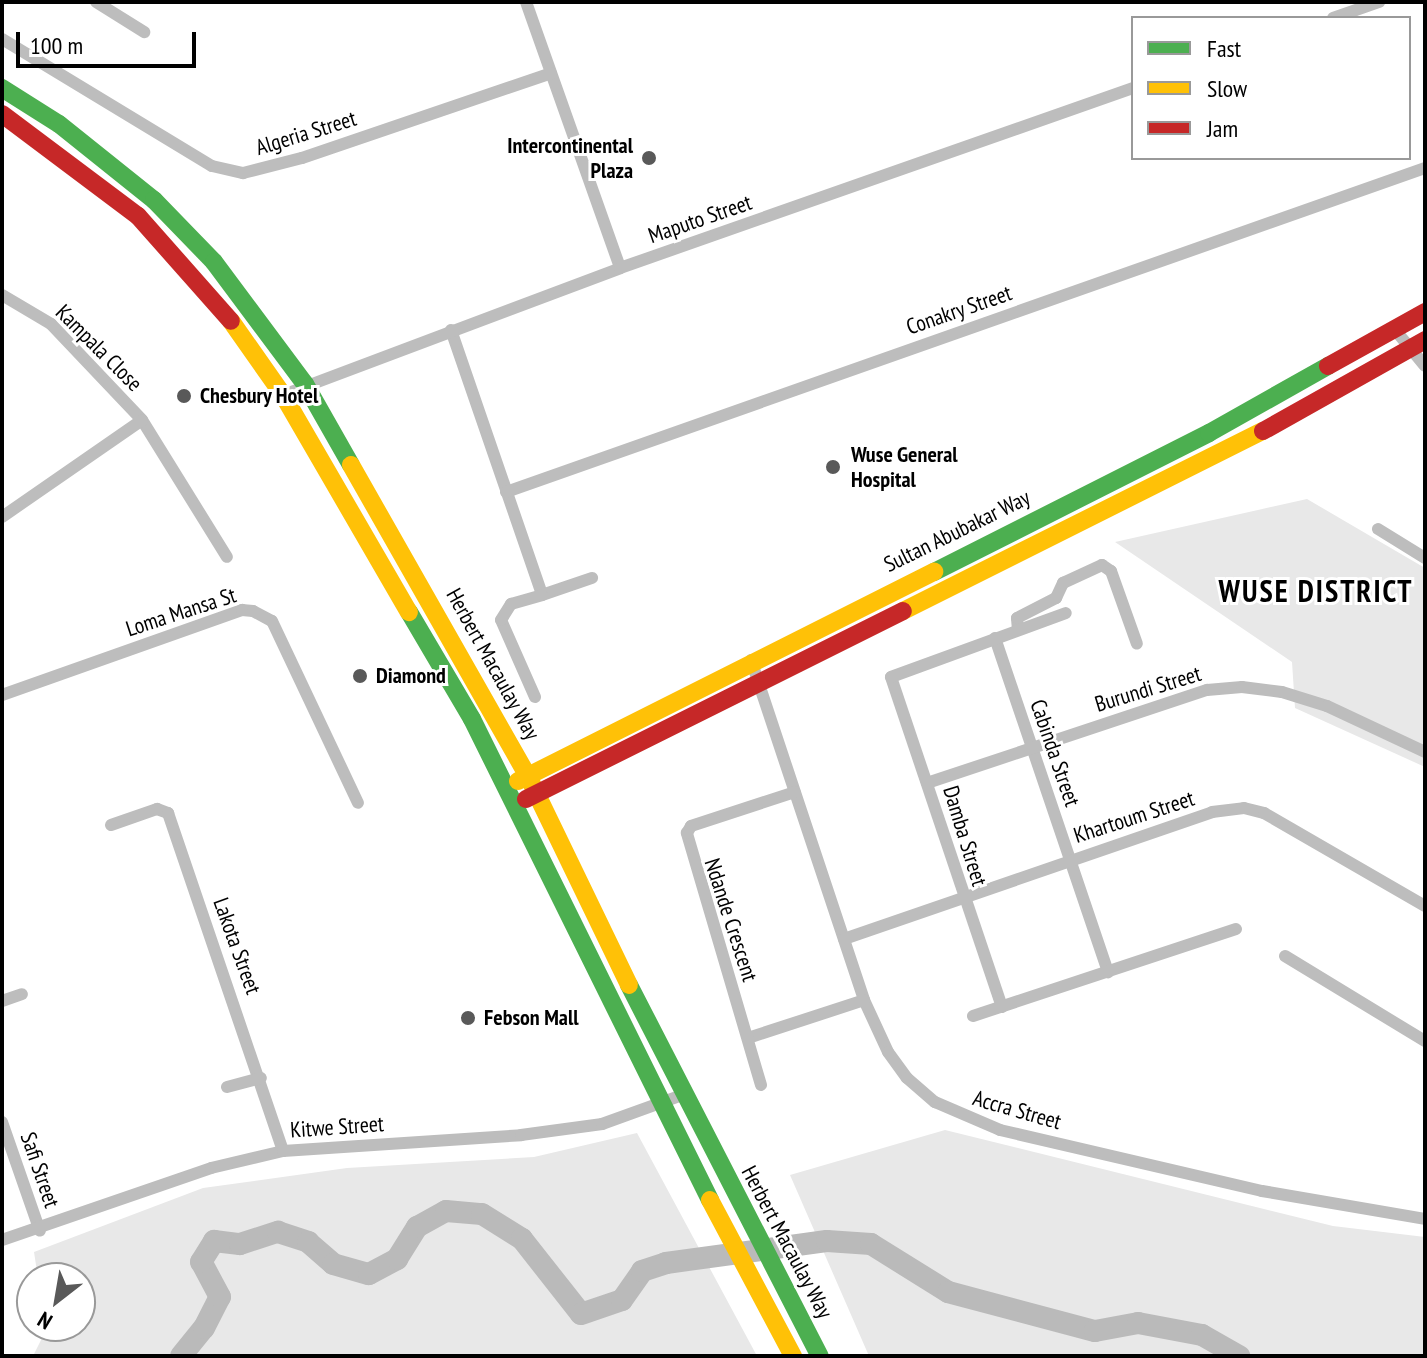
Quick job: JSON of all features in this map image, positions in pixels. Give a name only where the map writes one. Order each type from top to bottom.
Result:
[{"type":"main road","name":"Herbert Macaulay Way","points":[[2,88],[59,124],[154,200],[214,262],[305,384],[528,776],[682,1095],[820,1356]]},
{"type":"main road","name":"Herbert Macaulay Way","points":[[2,114],[138,216],[245,336],[283,395],[507,787],[660,1105],[793,1356]]},
{"type":"main road","name":"Sultan Abubakar Way","points":[[507,787],[751,660],[1209,433],[1396,331],[1425,312]]},
{"type":"main road","points":[[516,804],[1182,472],[1425,340]]},
{"type":"street","points":[[96,2],[144,32]]},
{"type":"street","points":[[526,2],[620,268]]},
{"type":"street","points":[[1339,16],[1379,2]]},
{"type":"street","name":"Algeria Street","points":[[2,39],[212,166],[243,173],[302,158],[551,73]]},
{"type":"street","name":"Maputo Street","points":[[283,395],[305,384],[620,268],[1131,89]]},
{"type":"street","name":"Conakry Street","points":[[506,492],[1425,168]]},
{"type":"street","name":"Kampala Close","points":[[2,295],[51,324],[142,420],[2,517]]},
{"type":"street","points":[[451,330],[542,595]]},
{"type":"street","points":[[1396,331],[1409,351],[1425,366]]},
{"type":"street","points":[[142,420],[227,557]]},
{"type":"street","points":[[1378,529],[1425,558]]},
{"type":"street","points":[[1018,630],[1017,618],[1056,598],[1063,583],[1102,565],[1111,571],[1137,644]]},
{"type":"street","points":[[535,697],[501,620],[511,604],[592,578]]},
{"type":"street","name":"Loma Mansa St","points":[[2,695],[242,610],[263,614],[272,621],[358,803]]},
{"type":"street","points":[[995,638],[1066,613]]},
{"type":"street","name":"Damba Street","points":[[995,638],[891,677],[962,896],[1002,1007]]},
{"type":"street","name":"Cabinda Street","points":[[995,638],[1108,972]]},
{"type":"street","name":"Accra Street","points":[[751,660],[864,1000],[907,1078],[935,1102],[968,1120],[1262,1191],[1425,1219]]},
{"type":"street","name":"Burundi Street","points":[[927,783],[1207,690],[1242,687],[1282,692],[1327,706],[1425,752]]},
{"type":"street","name":"Ndande Crescent","points":[[761,1085],[687,833],[691,826],[795,792]]},
{"type":"street","name":"Khartoum Street","points":[[844,939],[1212,812],[1244,808],[1264,813],[1425,906]]},
{"type":"street","name":"Lakota Street","points":[[111,825],[157,809],[168,813],[261,1078],[283,1151]]},
{"type":"street","points":[[973,1016],[1236,929]]},
{"type":"street","points":[[1285,956],[1424,1038]]},
{"type":"street","points":[[2,1001],[22,994]]},
{"type":"street","points":[[748,1038],[864,1000]]},
{"type":"street","points":[[227,1087],[261,1078]]},
{"type":"street","name":"Kitwe Street","points":[[2,1240],[40,1231],[211,1168],[283,1151],[521,1135],[602,1124],[682,1095]]},
{"type":"street","name":"Safi Street","points":[[2,1122],[40,1231]]},
{"type":"shaded area","points":[[1307,499],[1425,568],[1425,767],[1295,708],[1292,662],[1115,542]]},
{"type":"shaded area","points":[[945,1130],[1333,1226],[1425,1237],[1425,1356],[869,1356],[790,1175]]},
{"type":"shaded area","points":[[637,1133],[757,1356],[33,1356],[40,1342],[96,1342],[96,1262],[36,1262],[34,1252],[203,1188],[347,1168],[534,1157]]},
{"type":"waterway","points":[[181,1356],[204,1328],[220,1297],[201,1262],[214,1241],[240,1244],[278,1232],[308,1242],[333,1264],[369,1274],[397,1259],[417,1227],[446,1211],[482,1214],[522,1239],[581,1314],[622,1300],[642,1271],[666,1263],[827,1241],[871,1244],[948,1292],[1095,1331],[1138,1323],[1202,1335],[1239,1356]]},
{"type":"traffic: fast","points":[[2,88],[59,124],[154,200],[214,262],[305,384],[351,465]]},
{"type":"traffic: fast","points":[[934,572],[1209,433],[1328,366]]},
{"type":"traffic: fast","points":[[409,612],[472,719],[710,1200]]},
{"type":"traffic: fast","points":[[629,985],[820,1356]]},
{"type":"traffic: slow","points":[[231,321],[283,395],[409,612]]},
{"type":"traffic: slow","points":[[903,611],[1263,431]]},
{"type":"traffic: slow","points":[[351,465],[528,776],[629,985]]},
{"type":"traffic: slow","points":[[518,781],[934,572]]},
{"type":"traffic: slow","points":[[710,1200],[793,1356]]},
{"type":"traffic: jam","points":[[2,114],[138,216],[231,321]]},
{"type":"traffic: jam","points":[[1328,366],[1425,312]]},
{"type":"traffic: jam","points":[[1263,431],[1425,340]]},
{"type":"traffic: jam","points":[[526,799],[903,611]]},
{"type":"place","name":"Intercontinental Plaza","points":[[649,158]]},
{"type":"place","name":"Chesbury Hotel","points":[[184,396]]},
{"type":"place","name":"Wuse General Hospital","points":[[833,467]]},
{"type":"place","name":"Diamond","points":[[360,676]]},
{"type":"place","name":"Febson Mall","points":[[468,1018]]},
{"type":"district","name":"WUSE DISTRICT","points":[[1316,591]]}]
